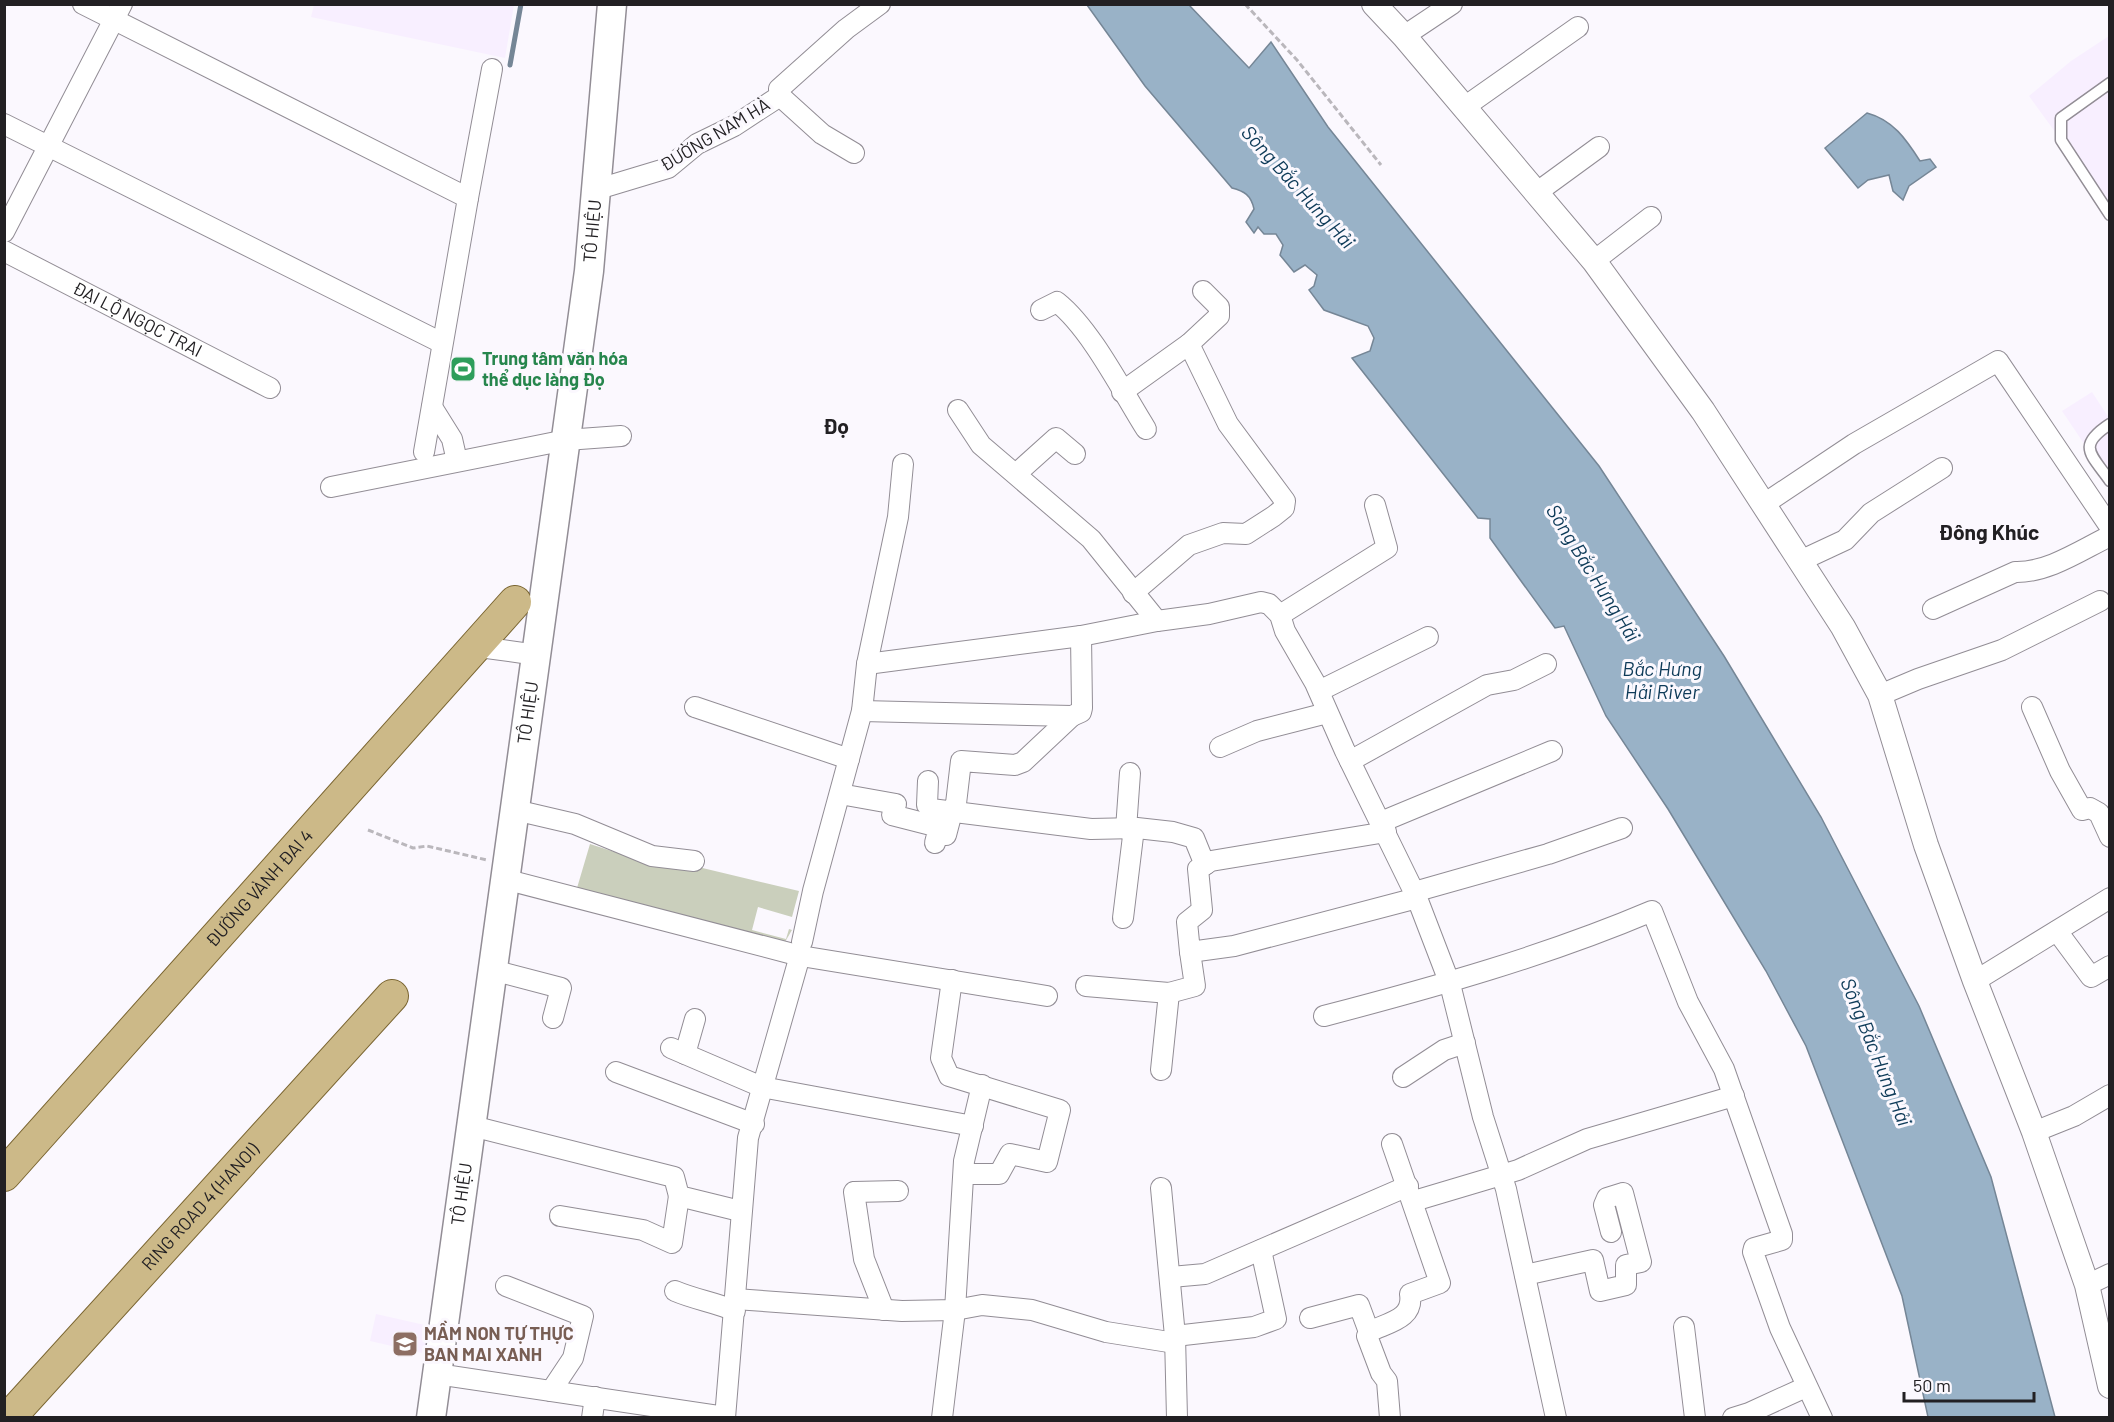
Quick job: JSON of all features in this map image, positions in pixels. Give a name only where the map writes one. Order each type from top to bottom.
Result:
[{"type":"main road","name":"TÔ HIỆU","points":[[431,1418],[589,271],[612,4]]},
{"type":"main road","name":"ĐƯỜNG VÀNH ĐAI 4","points":[[4,1175],[514,602]]},
{"type":"main road","name":"RING ROAD 4 (HANOI)","points":[[9,1418],[392,996]]},
{"type":"street","points":[[83,4],[119,13],[468,198]]},
{"type":"street","points":[[780,96],[779,89],[830,42],[880,4]]},
{"type":"street","points":[[1374,4],[1404,36],[1594,261],[1703,411],[1843,627],[1880,695],[1926,845],[1975,981],[2034,1132],[2087,1285],[2109,1386]]},
{"type":"street","points":[[1404,36],[1452,4]]},
{"type":"street","points":[[4,232],[119,13]]},
{"type":"street","points":[[1463,108],[1578,27]]},
{"type":"street","points":[[424,452],[492,69]]},
{"type":"street","name":"ĐƯỜNG NAM HÀ","points":[[595,190],[668,168],[697,144],[734,126],[780,96],[822,134],[854,153]]},
{"type":"street","points":[[4,124],[442,343]]},
{"type":"street","points":[[1536,193],[1599,147]]},
{"type":"street","points":[[1594,261],[1651,217]]},
{"type":"street","name":"ĐẠI LỘ NGỌC TRAI","points":[[4,251],[270,388]]},
{"type":"street","points":[[1122,392],[1189,344],[1219,316],[1218,307],[1203,291]]},
{"type":"street","points":[[1041,310],[1057,302],[1066,309],[1146,429]]},
{"type":"street","points":[[1133,593],[1189,545],[1223,533],[1246,534],[1284,508],[1285,501],[1228,424],[1189,344]]},
{"type":"street","points":[[1764,504],[1854,444],[1998,361],[2109,526]]},
{"type":"street","points":[[432,407],[452,439],[457,461]]},
{"type":"street","points":[[958,410],[981,445],[1017,473],[1091,539],[1156,621]]},
{"type":"street","points":[[331,487],[566,440],[621,436]]},
{"type":"street","points":[[1017,473],[1056,438],[1075,454]]},
{"type":"street","points":[[437,1374],[725,1417],[748,1138],[754,1124],[762,1087],[800,953],[813,891],[862,711],[866,674],[898,517],[903,464]]},
{"type":"street","points":[[1800,561],[1845,540],[1871,513],[1942,468]]},
{"type":"street","points":[[1280,615],[1387,548],[1375,505]]},
{"type":"street","points":[[1933,609],[2015,572],[2028,573],[2062,560],[2109,536]]},
{"type":"street","points":[[866,674],[886,662],[1081,636],[1156,621],[1209,614],[1261,602],[1269,603],[1280,615],[1285,631],[1318,691],[1384,827],[1415,895],[1450,984],[1483,1117],[1501,1175],[1556,1418]]},
{"type":"street","points":[[1880,695],[1918,679],[2002,650],[2100,602]]},
{"type":"street","points":[[840,794],[896,804],[892,815],[939,827],[941,839],[955,812],[961,761],[1015,765],[1023,762],[1072,716],[1081,712],[1081,636]]},
{"type":"street","points":[[1318,691],[1428,637]]},
{"type":"street","points":[[472,649],[486,648],[537,656]]},
{"type":"street","points":[[1350,761],[1487,685],[1514,680],[1546,664]]},
{"type":"street","points":[[694,707],[849,759]]},
{"type":"street","points":[[2032,707],[2060,771],[2082,810],[2090,807],[2099,813],[2109,837]]},
{"type":"street","points":[[862,711],[1072,716]]},
{"type":"street","points":[[1220,747],[1257,730],[1327,713]]},
{"type":"street","points":[[1086,986],[1169,993],[1196,986],[1188,922],[1202,910],[1198,869],[1211,861],[1384,827],[1552,751]]},
{"type":"street","points":[[1123,918],[1130,829],[1130,773]]},
{"type":"street","points":[[928,782],[927,805],[931,809],[1091,829],[1173,832],[1194,838],[1204,865]]},
{"type":"street","points":[[515,810],[575,824],[652,856],[694,861]]},
{"type":"street","points":[[1190,952],[1234,946],[1415,895],[1548,854],[1622,828]]},
{"type":"street","points":[[505,872],[800,953],[1047,996]]},
{"type":"street","points":[[1975,981],[2109,898]]},
{"type":"street","points":[[1324,1016],[1450,984],[1602,931],[1652,911],[1688,1002],[1724,1069],[1782,1234],[1782,1240],[1754,1248],[1753,1252],[1780,1328],[1822,1418]]},
{"type":"street","points":[[2057,931],[2091,977],[2109,966]]},
{"type":"street","points":[[492,970],[561,988],[553,1018]]},
{"type":"street","points":[[952,980],[941,1058],[949,1077],[1060,1110],[1047,1162],[1010,1154],[999,1174],[964,1174]]},
{"type":"street","points":[[1161,1070],[1169,993]]},
{"type":"street","points":[[695,1019],[678,1051],[762,1087],[972,1126]]},
{"type":"street","points":[[1403,1077],[1444,1050],[1465,1043]]},
{"type":"street","points":[[616,1072],[754,1124]]},
{"type":"street","points":[[942,1418],[955,1310],[964,1174],[982,1085]]},
{"type":"street","points":[[2034,1132],[2074,1116],[2109,1095]]},
{"type":"street","points":[[1171,1277],[1205,1274],[1261,1250],[1411,1194],[1501,1175],[1587,1139],[1734,1096]]},
{"type":"street","points":[[472,1126],[674,1177],[679,1196],[672,1243],[643,1230],[560,1216]]},
{"type":"street","points":[[1369,1332],[1408,1313],[1412,1306],[1410,1294],[1440,1284],[1392,1144]]},
{"type":"street","points":[[1161,1188],[1171,1277],[1177,1418]]},
{"type":"street","points":[[884,1310],[864,1259],[854,1192],[898,1191]]},
{"type":"street","points":[[1525,1275],[1593,1260],[1600,1291],[1626,1286],[1626,1265],[1641,1262],[1623,1192],[1607,1198],[1605,1205],[1611,1232]]},
{"type":"street","points":[[679,1196],[741,1211]]},
{"type":"street","points":[[675,1291],[700,1302],[710,1300],[735,1305],[955,1310],[982,1305],[1032,1310],[1106,1332],[1175,1339],[1254,1327],[1276,1319],[1261,1250]]},
{"type":"street","points":[[2087,1285],[2109,1274]]},
{"type":"street","points":[[506,1286],[583,1316],[573,1358],[551,1391]]},
{"type":"street","points":[[1310,1318],[1359,1305],[1369,1332],[1367,1336],[1381,1373],[1387,1380],[1390,1418]]},
{"type":"street","points":[[1684,1327],[1695,1418]]},
{"type":"street","points":[[1733,1418],[1806,1387]]},
{"type":"street","points":[[592,1418],[595,1397]]},
{"type":"lane","points":[[2109,83],[2061,118],[2060,127],[2061,140],[2109,215]]},
{"type":"lane","points":[[2109,424],[2093,435],[2089,443],[2091,454],[2109,481]]},
{"type":"path","points":[[1245,4],[1297,60],[1381,165]]},
{"type":"path","points":[[368,830],[413,848],[427,846],[505,872]]},
{"type":"shaded area","points":[[314,4],[514,5],[505,58],[311,17]]},
{"type":"shaded area","points":[[2109,36],[2109,215],[2061,140],[2029,96],[2071,61]]},
{"type":"shaded area","points":[[2092,392],[2109,418],[2109,481],[2062,411]]},
{"type":"shaded area","points":[[376,1314],[438,1328],[431,1355],[370,1341]]},
{"type":"green space","points":[[590,844],[655,865],[690,865],[799,891],[792,917],[758,907],[752,930],[786,939],[789,929],[792,930],[785,942],[577,888]]},
{"type":"water","name":"Bắc Hưng Hải River","points":[[1087,5],[1189,5],[1249,68],[1271,42],[1328,127],[1599,466],[1724,656],[1821,817],[1919,1006],[1991,1177],[2055,1417],[1928,1417],[1902,1296],[1806,1046],[1766,971],[1668,809],[1606,716],[1564,626],[1555,628],[1490,538],[1490,519],[1478,518],[1352,358],[1370,351],[1374,338],[1368,326],[1324,310],[1309,290],[1314,286],[1317,275],[1305,265],[1294,272],[1280,255],[1283,245],[1276,234],[1264,234],[1258,227],[1254,233],[1246,222],[1254,209],[1249,197],[1232,188],[1145,86]]},
{"type":"water","points":[[1867,113],[1892,125],[1920,161],[1930,159],[1936,167],[1909,186],[1903,200],[1893,191],[1889,175],[1868,180],[1858,188],[1825,148]]},
{"type":"waterway","points":[[510,65],[521,4]]},
{"type":"place","name":"Trung tâm văn hóa thể dục làng Đọ","points":[[463,369]]},
{"type":"place","name":"MẦM NON TỰ THỰC BAN MAI XANH","points":[[405,1344]]},
{"type":"district","name":"Đọ","points":[[836,427]]},
{"type":"district","name":"Đông Khúc","points":[[1989,533]]},
{"type":"water label","name":"Sông Bắc Hưng Hải","points":[[1298,187]]},
{"type":"water label","name":"Sông Bắc Hưng Hải","points":[[1593,573]]},
{"type":"water label","name":"Sông Bắc Hưng Hải","points":[[1876,1052]]}]
